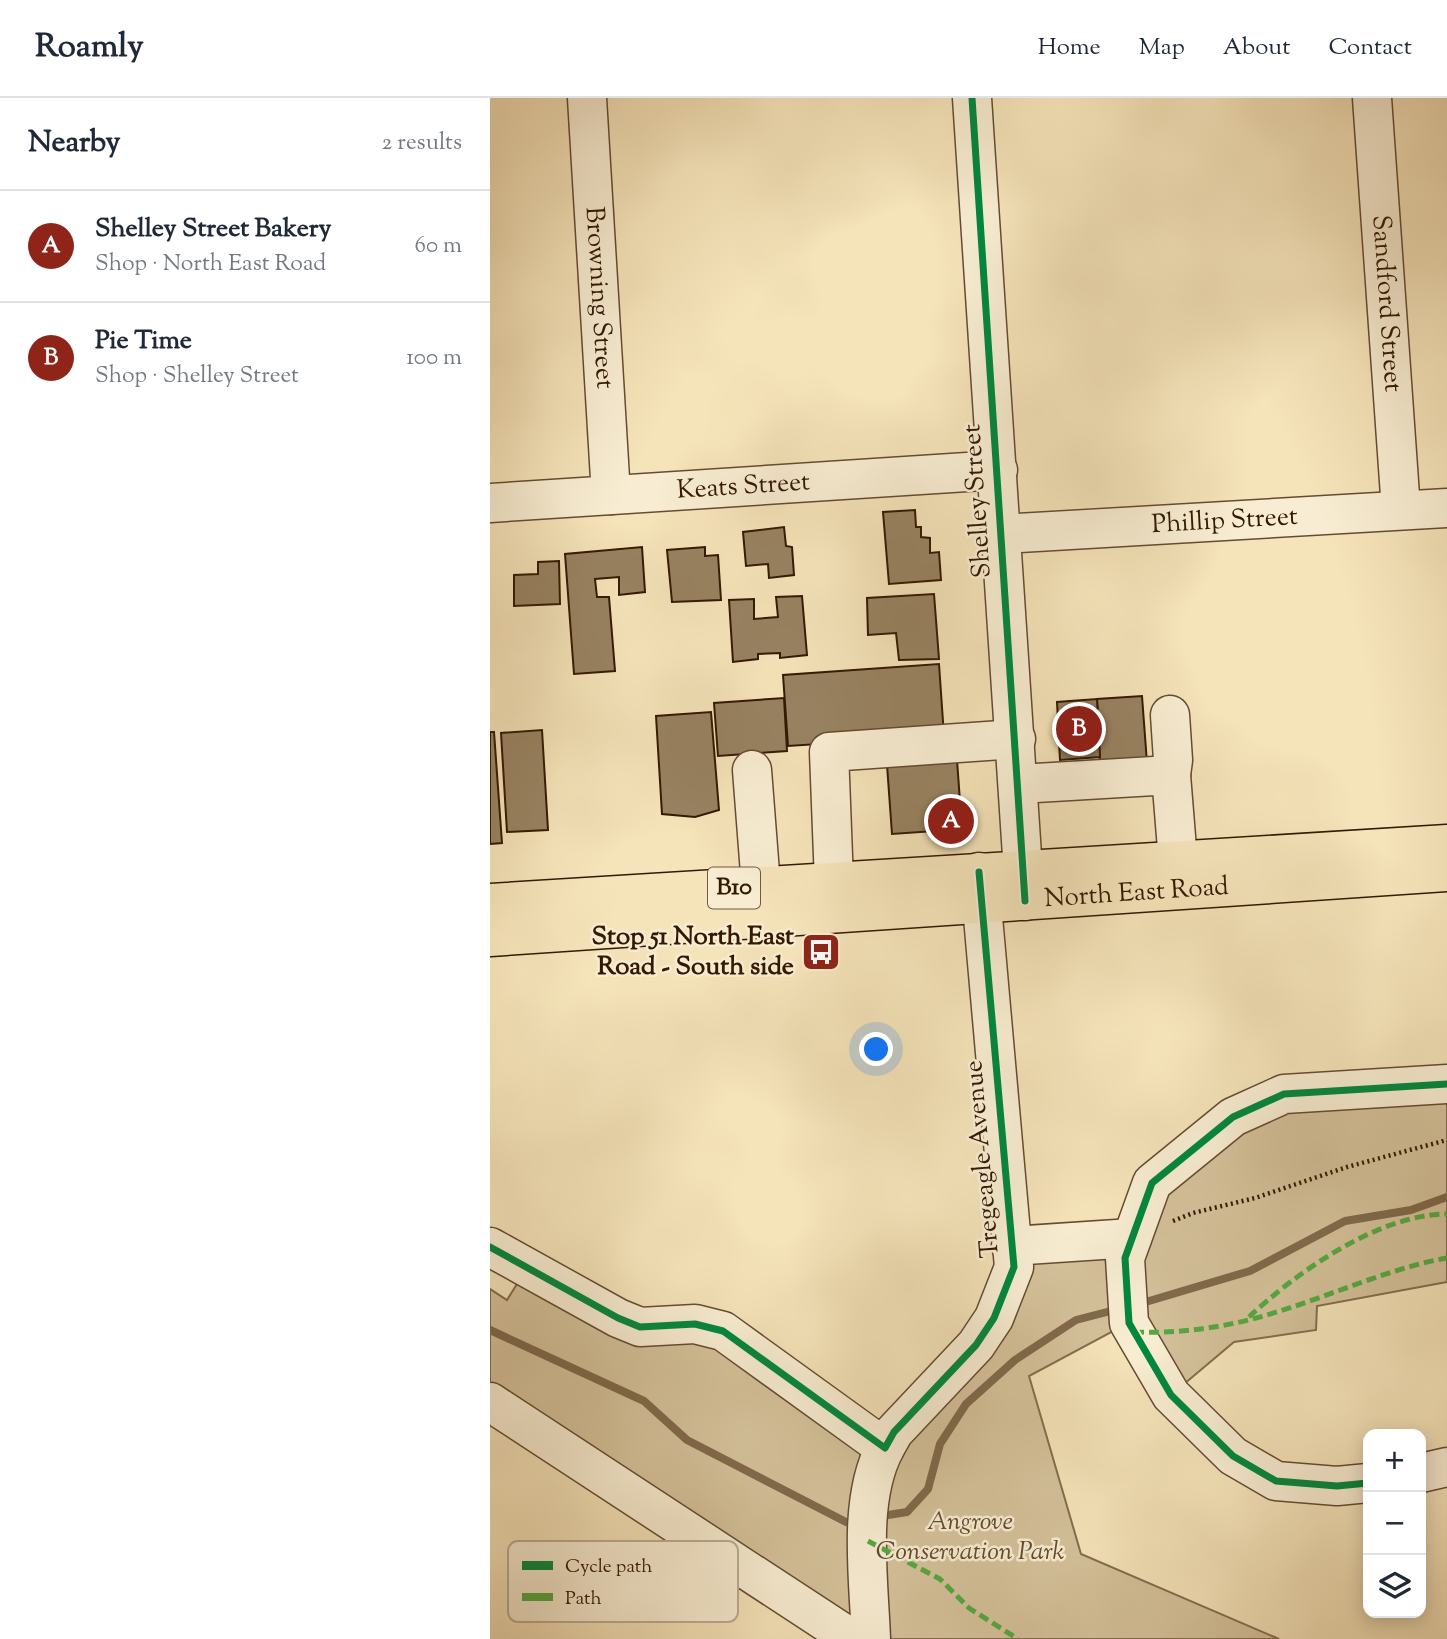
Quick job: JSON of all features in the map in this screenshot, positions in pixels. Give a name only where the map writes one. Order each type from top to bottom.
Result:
[{"type":"main road","name":"North East Road","points":[[1025,885],[1178,860],[1447,844]]},
{"type":"main road","name":"North East Road","points":[[490,937],[980,888],[1447,872]]},
{"type":"main road","name":"North East Road","points":[[490,903],[834,882],[980,888]]},
{"type":"street","name":"Browning Street","points":[[587,98],[611,495]]},
{"type":"street","name":"Shelley Street","points":[[972,98],[1025,885]]},
{"type":"street","name":"Sandford Street","points":[[1372,98],[1401,510]]},
{"type":"street","name":"Keats Street","points":[[490,503],[998,470]]},
{"type":"street","name":"Phillip Street","points":[[1002,534],[1447,508]]},
{"type":"street","points":[[1170,715],[1173,760],[1171,775],[1178,860]]},
{"type":"street","points":[[834,882],[829,752],[1016,739]]},
{"type":"street","points":[[752,770],[761,886]]},
{"type":"street","points":[[1019,784],[1171,775]]},
{"type":"street","name":"Tregeagle Avenue","points":[[871,1639],[867,1514],[878,1460],[894,1432],[976,1345],[994,1318],[1014,1267],[980,888]]},
{"type":"street","points":[[1363,1483],[1336,1486],[1276,1481],[1233,1456],[1171,1395],[1129,1323],[1125,1258],[1152,1182],[1233,1117],[1284,1094],[1447,1083]]},
{"type":"street","points":[[1011,1246],[1132,1238]]},
{"type":"street","points":[[490,1247],[618,1318],[640,1326],[695,1324],[723,1331],[885,1448]]},
{"type":"street","points":[[490,1402],[702,1541]]},
{"type":"street","points":[[1426,1472],[1447,1467]]},
{"type":"street","points":[[738,1564],[852,1639]]},
{"type":"path","points":[[1132,1238],[1192,1213],[1255,1198],[1347,1167],[1447,1140]]},
{"type":"green space","name":"Angrove Conservation Park","points":[[1447,1084],[1447,1282],[1317,1306],[1316,1330],[1234,1342],[1171,1395],[1128,1323],[1029,1376],[1081,1554],[1279,1639],[852,1639],[738,1564],[738,1541],[702,1541],[490,1402],[490,1289],[507,1300],[527,1268],[618,1318],[695,1324],[885,1448],[1014,1267],[1132,1238],[1233,1117]]},
{"type":"building","points":[[915,510],[916,527],[921,527],[921,537],[930,538],[930,553],[939,552],[941,580],[889,584],[883,512]]},
{"type":"building","points":[[784,527],[786,546],[792,547],[794,575],[769,578],[768,564],[746,566],[743,532]]},
{"type":"building","points":[[642,547],[645,592],[619,595],[619,577],[595,579],[597,597],[609,597],[615,671],[574,674],[565,554]]},
{"type":"building","points":[[705,547],[705,556],[718,555],[721,600],[672,602],[667,550]]},
{"type":"building","points":[[559,561],[560,604],[514,606],[514,575],[538,574],[538,562]]},
{"type":"building","points":[[934,594],[939,659],[899,660],[896,633],[868,635],[867,598]]},
{"type":"building","points":[[802,596],[807,655],[780,658],[780,653],[758,654],[758,659],[733,662],[729,600],[754,599],[754,619],[778,617],[776,597]]},
{"type":"building","points":[[939,664],[944,736],[788,746],[783,675]]},
{"type":"building","points":[[1142,696],[1147,763],[1100,765],[1097,699]]},
{"type":"building","points":[[784,698],[787,751],[718,756],[714,703]]},
{"type":"building","points":[[1097,699],[1100,757],[1060,760],[1057,702]]},
{"type":"building","points":[[711,712],[719,810],[695,817],[662,814],[656,716]]},
{"type":"building","points":[[542,730],[548,830],[507,832],[501,733]]},
{"type":"building","points":[[490,732],[494,732],[502,843],[490,844]]},
{"type":"building","points":[[957,760],[961,815],[949,830],[892,834],[887,765]]},
{"type":"waterway","points":[[1149,1301],[1250,1271],[1345,1221],[1411,1210],[1447,1197]]},
{"type":"waterway","points":[[888,1515],[907,1512],[928,1489],[940,1444],[966,1404],[1015,1360],[1076,1320],[1107,1312]]},
{"type":"waterway","points":[[490,1330],[644,1401],[687,1440],[846,1522]]},
{"type":"marked path","points":[[1249,1317],[1291,1282],[1340,1249],[1394,1224],[1447,1214]]},
{"type":"marked path","points":[[1134,1332],[1209,1328],[1265,1316],[1385,1274],[1447,1258]]},
{"type":"marked path","points":[[868,1541],[940,1579],[969,1608],[1018,1639]]},
{"type":"cycle path","points":[[972,98],[1025,901]]},
{"type":"cycle path","points":[[490,1247],[618,1318],[640,1327],[695,1324],[723,1331],[885,1448],[894,1432],[976,1345],[994,1318],[1014,1267],[979,872]]},
{"type":"cycle path","points":[[1363,1483],[1337,1486],[1276,1481],[1233,1456],[1171,1395],[1129,1323],[1125,1258],[1152,1183],[1233,1117],[1284,1094],[1447,1084]]},
{"type":"place","name":"Pie Time","points":[[1079,729]]},
{"type":"place","name":"Shelley Street Bakery","points":[[951,821]]},
{"type":"place","name":"Stop 51 North East Road - South side","points":[[821,952]]}]
